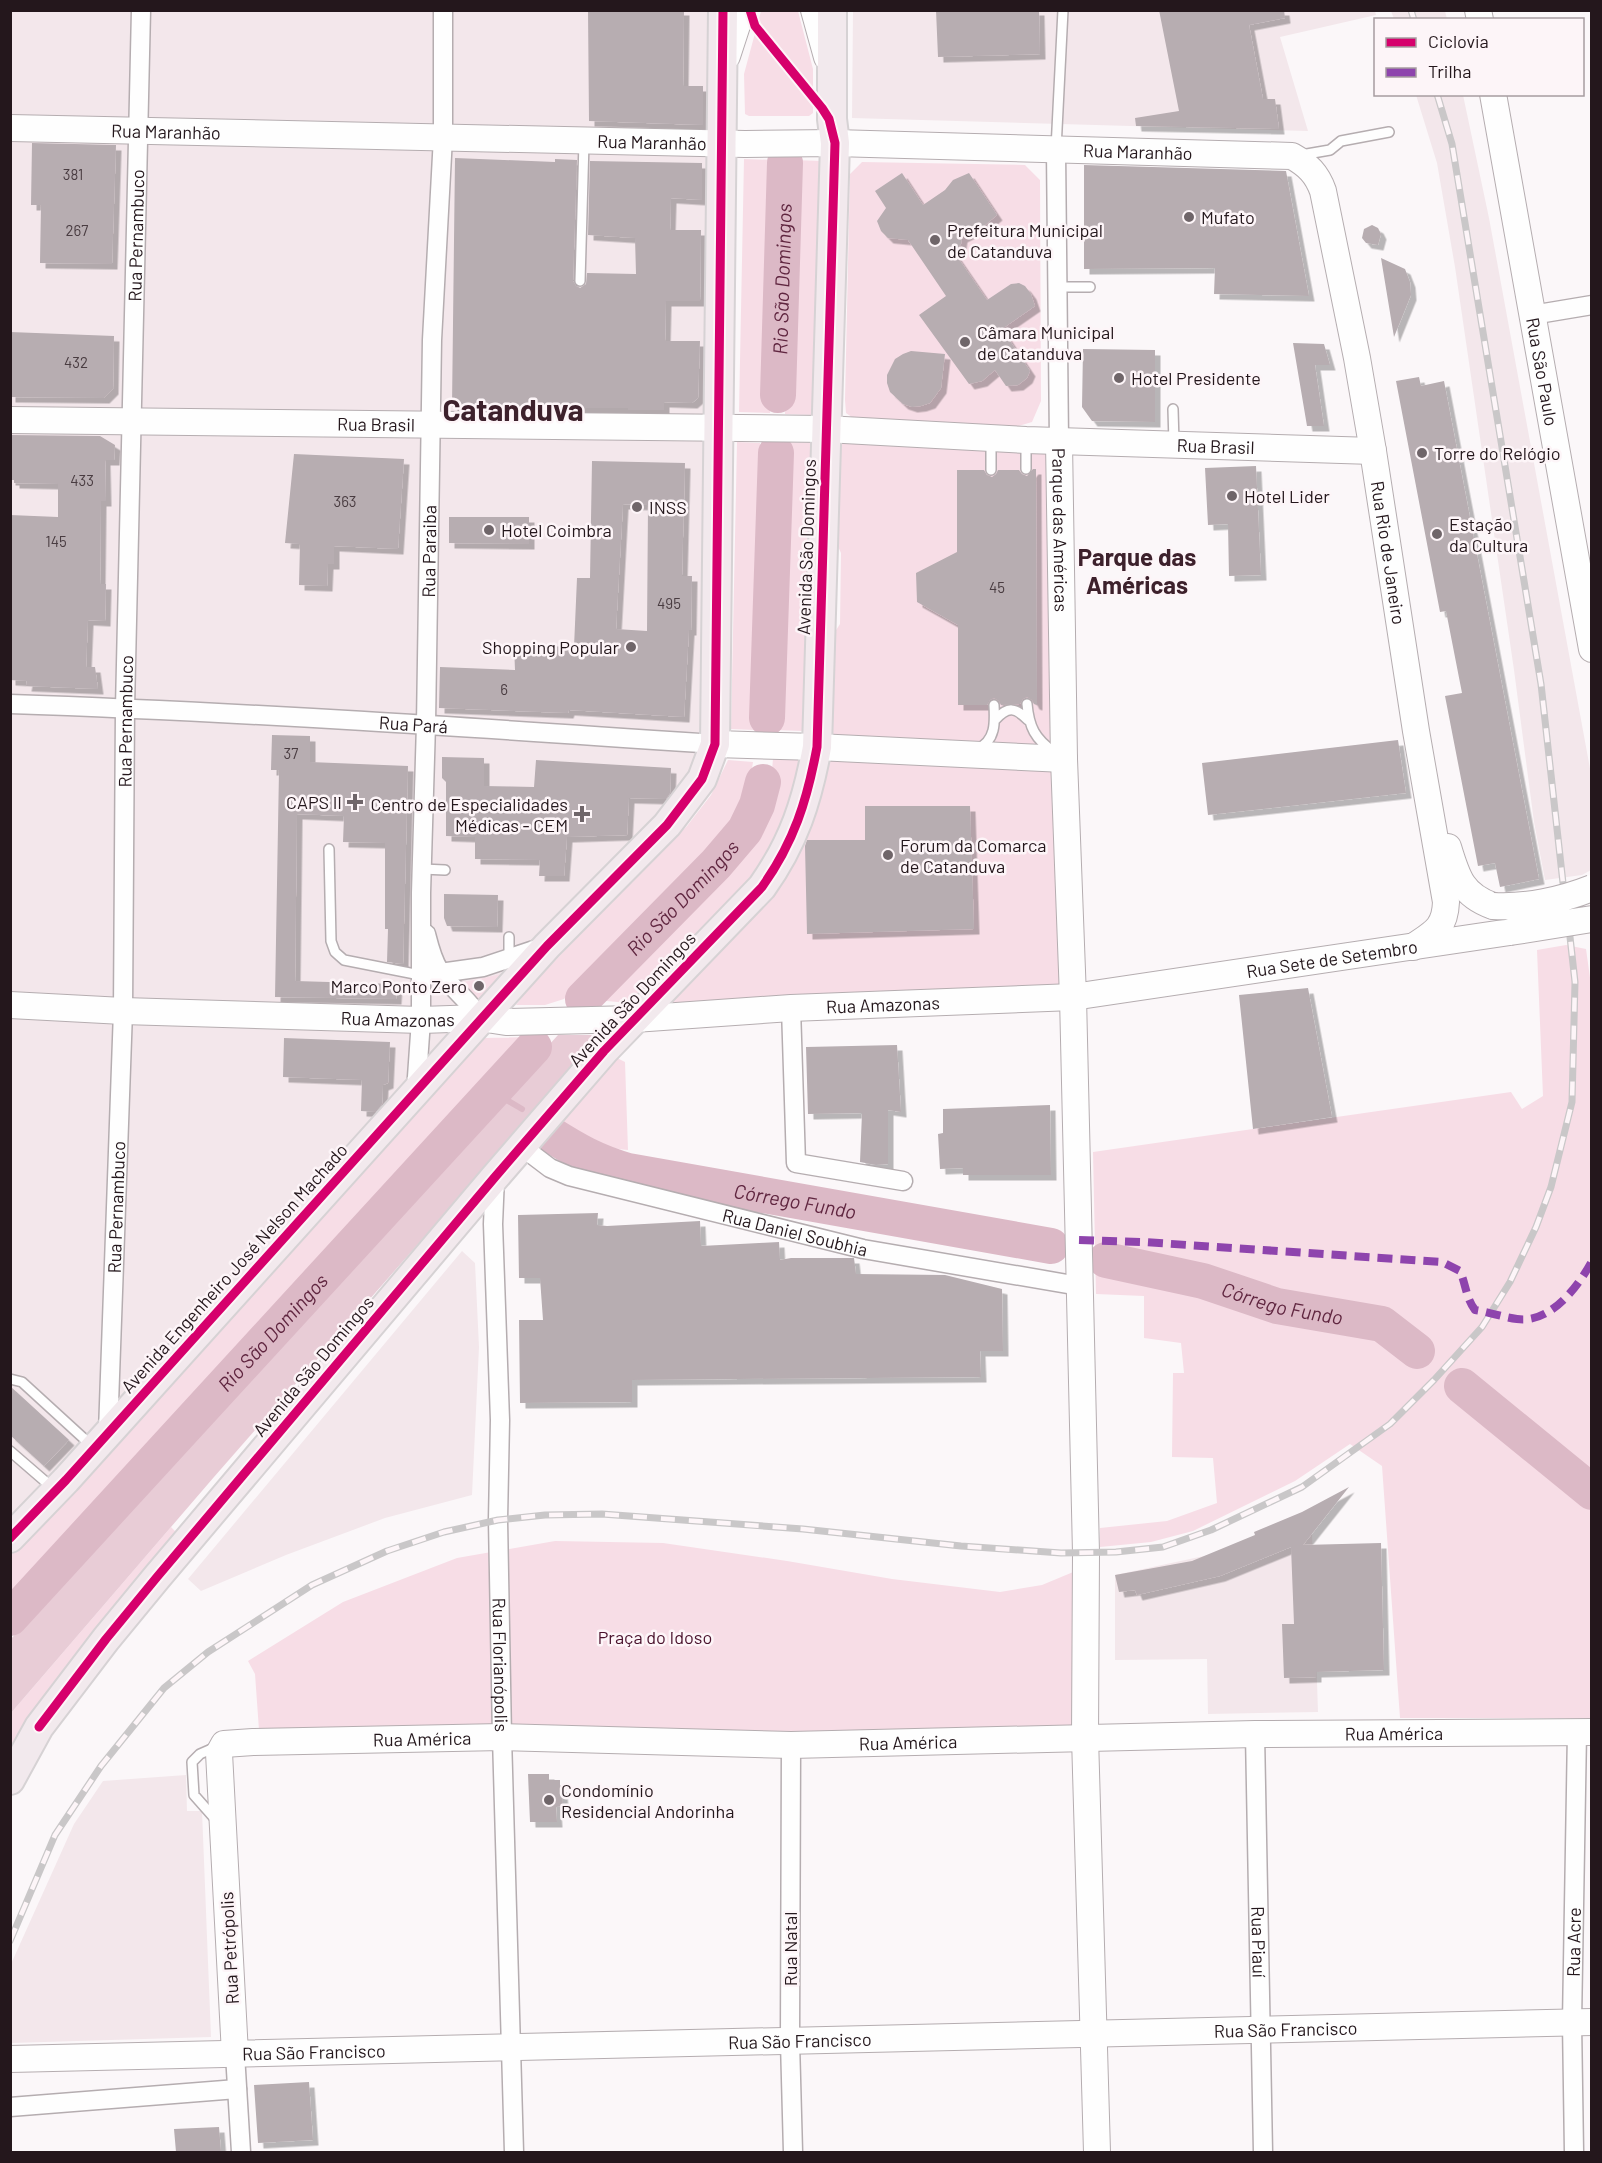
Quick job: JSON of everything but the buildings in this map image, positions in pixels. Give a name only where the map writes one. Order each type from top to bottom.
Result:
[{"type":"main road","points":[[493,1020],[547,946],[668,825],[702,779],[722,744],[726,427],[723,10]]},
{"type":"main road","name":"Avenida São Domingos","points":[[10,1780],[39,1726],[157,1577],[495,1176],[604,1051],[620,1020],[762,887],[792,838],[803,809],[819,649],[827,536],[819,429],[835,144],[831,75],[832,10]]},
{"type":"main road","name":"Avenida Engenheiro José Nelson Machado","points":[[10,1538],[56,1491],[416,1091],[493,1020]]},
{"type":"street","name":"Rua Pernambuco","points":[[101,1440],[123,1011],[125,708],[141,10]]},
{"type":"street","name":"Rua Paraiba","points":[[416,1091],[421,1020],[421,893],[430,425],[432,340],[443,137],[443,10]]},
{"type":"street","points":[[723,69],[742,10]]},
{"type":"street","points":[[814,10],[831,75]]},
{"type":"street","name":"Rua São Paulo","points":[[1493,96],[1589,617],[1592,649]]},
{"type":"street","name":"Rua Maranhão","points":[[10,128],[835,144],[1292,156]]},
{"type":"street","points":[[1056,151],[1059,442]]},
{"type":"street","name":"Rua Rio de Janeiro","points":[[1292,156],[1312,170],[1323,192],[1357,358],[1416,731],[1446,902],[1446,914],[1442,924],[1435,932],[1413,947]]},
{"type":"street","points":[[1532,315],[1592,304]]},
{"type":"street","name":"Rua Brasil","points":[[10,420],[819,429]]},
{"type":"street","name":"Parque das Américas","points":[[819,429],[1059,442],[1064,759],[1073,997],[1086,1553],[1085,1737],[1097,2152]]},
{"type":"street","name":"Rua Brasil","points":[[1059,442],[1373,451]]},
{"type":"street","name":"Rua Pará","points":[[10,704],[426,724],[722,744],[810,747]]},
{"type":"street","points":[[1416,731],[1454,867],[1465,888],[1474,898],[1493,906],[1506,907],[1530,904],[1592,888]]},
{"type":"street","points":[[810,747],[1064,759]]},
{"type":"street","points":[[421,893],[431,953],[441,973],[493,1020]]},
{"type":"street","name":"Rua Sete de Setembro","points":[[1073,997],[1592,919]]},
{"type":"street","points":[[420,975],[483,967],[547,946]]},
{"type":"street","name":"Rua Amazonas","points":[[10,1005],[123,1011],[421,1020],[620,1020],[791,1008],[1073,997]]},
{"type":"street","points":[[791,1008],[796,1163],[903,1181]]},
{"type":"street","name":"Rua Daniel Soubhia","points":[[528,1138],[550,1168],[569,1176],[863,1249],[1079,1286]]},
{"type":"street","name":"Rua Florianópolis","points":[[495,1176],[493,1224],[500,1420],[498,1520],[501,1737],[514,2152]]},
{"type":"street","name":"Avenida São Domingos","points":[[10,1758],[39,1726]]},
{"type":"street","name":"Rua América","points":[[224,1744],[501,1737],[791,1745],[1255,1734],[1584,1732]]},
{"type":"street","name":"Rua Acre","points":[[1574,2152],[1582,2022],[1584,1732]]},
{"type":"street","name":"Rua Piauí","points":[[1255,1734],[1263,2152]]},
{"type":"street","name":"Rua Petrópolis","points":[[224,1744],[219,1753],[241,2152]]},
{"type":"street","name":"Rua Natal","points":[[791,1745],[790,2042],[793,2152]]},
{"type":"street","name":"Rua São Francisco","points":[[16,2059],[1582,2022]]},
{"type":"street","points":[[10,2107],[237,2089]]},
{"type":"lane","points":[[1056,151],[1063,10]]},
{"type":"lane","points":[[1292,156],[1330,150],[1341,141],[1389,132]]},
{"type":"lane","points":[[579,281],[584,140]]},
{"type":"lane","points":[[1058,287],[1090,287]]},
{"type":"lane","points":[[1173,409],[1174,446]]},
{"type":"lane","points":[[991,439],[991,470]]},
{"type":"lane","points":[[1026,440],[1026,470]]},
{"type":"lane","points":[[819,649],[833,622]]},
{"type":"lane","points":[[1027,704],[1028,720]]},
{"type":"lane","points":[[965,754],[984,746],[993,736],[994,705]]},
{"type":"lane","points":[[995,720],[1002,712],[1010,709],[1020,712],[1028,720],[1041,743],[1064,759]]},
{"type":"lane","points":[[329,849],[331,941],[335,952],[344,960],[420,975]]},
{"type":"lane","points":[[422,869],[445,870]]},
{"type":"lane","points":[[509,937],[509,959]]},
{"type":"lane","points":[[10,1379],[22,1382],[101,1440]]},
{"type":"lane","points":[[10,1451],[56,1491]]},
{"type":"shaded area","points":[[11,11],[734,11],[710,747],[690,785],[11,1528]]},
{"type":"shaded area","points":[[853,11],[1375,11],[1376,15],[1280,37],[1308,131],[852,118]]},
{"type":"shaded area","points":[[1391,11],[1445,11],[1447,18],[1394,18]]},
{"type":"shaded area","points":[[1416,96],[1463,96],[1489,218],[1591,774],[1591,870],[1582,875],[1545,880],[1534,822],[1455,267],[1437,163]]},
{"type":"shaded area","points":[[558,1035],[601,1035],[11,1713],[11,1639]]},
{"type":"shaded area","points":[[462,1251],[475,1263],[479,1347],[472,1495],[385,1518],[286,1555],[201,1591],[188,1579]]},
{"type":"shaded area","points":[[1312,1533],[1318,1712],[1208,1714],[1207,1659],[1115,1660],[1115,1575]]},
{"type":"shaded area","points":[[186,1775],[187,1811],[202,1811],[211,2037],[11,2043],[11,1964],[74,1824],[103,1781]]},
{"type":"green space","points":[[761,11],[798,11],[813,69],[813,113],[809,116],[749,116],[745,114],[744,74]]},
{"type":"green space","points":[[744,159],[776,160],[770,413],[739,412]]},
{"type":"green space","points":[[793,160],[823,161],[815,415],[785,414]]},
{"type":"green space","points":[[862,162],[1025,165],[1040,180],[1041,401],[1032,422],[1009,429],[856,420],[846,413],[850,174]]},
{"type":"green space","points":[[838,440],[1049,449],[1061,985],[663,1006],[772,893],[831,638],[840,624],[841,553],[836,542]]},
{"type":"green space","points":[[737,442],[760,443],[754,730],[731,729]]},
{"type":"green space","points":[[783,442],[811,443],[802,731],[775,730]]},
{"type":"green space","points":[[773,759],[801,759],[789,809],[770,852],[750,879],[628,1003],[596,1000],[753,837],[769,803]]},
{"type":"green space","points":[[728,760],[753,762],[749,788],[737,817],[712,849],[564,999],[545,1005],[516,1005],[529,988],[635,877],[687,826],[711,795]]},
{"type":"green space","points":[[1566,945],[1586,949],[1592,992],[1591,1718],[1400,1718],[1382,1466],[1350,1444],[1295,1481],[1193,1531],[1151,1542],[1100,1547],[1100,1528],[1167,1521],[1217,1503],[1213,1458],[1172,1457],[1173,1373],[1184,1373],[1181,1343],[1144,1338],[1144,1296],[1096,1294],[1093,1152],[1511,1092],[1522,1109],[1543,1096],[1537,950]]},
{"type":"green space","points":[[502,974],[479,1001],[464,982]]},
{"type":"green space","points":[[531,1037],[11,1610],[10,1556],[485,1038]]},
{"type":"green space","points":[[607,1053],[625,1062],[628,1150],[607,1147],[577,1136],[553,1116]]},
{"type":"green space","points":[[171,1527],[177,1533],[145,1569],[151,1575],[11,1752],[11,1713]]},
{"type":"green space","name":"Praça do Idoso","points":[[555,1541],[663,1543],[892,1579],[1000,1592],[1042,1585],[1078,1570],[1073,1726],[793,1737],[259,1730],[255,1674],[248,1661],[343,1602],[457,1558]]},
{"type":"waterway","name":"Rio São Domingos","points":[[778,395],[785,163]]},
{"type":"waterway","name":"Rio São Domingos","points":[[767,718],[776,453]]},
{"type":"waterway","name":"Rio São Domingos","points":[[583,999],[716,864],[745,830],[757,805],[763,782]]},
{"type":"waterway","name":"Rio São Domingos","points":[[10,1618],[534,1047]]},
{"type":"waterway","points":[[493,1092],[522,1109]]},
{"type":"waterway","name":"Córrego Fundo","points":[[547,1132],[586,1155],[628,1171],[1051,1246]]},
{"type":"waterway","name":"Córrego Fundo","points":[[1106,1260],[1203,1281],[1277,1306],[1382,1324],[1417,1351]]},
{"type":"waterway","name":"Córrego Fundo","points":[[1462,1386],[1592,1492]]},
{"type":"railway","points":[[1411,10],[1413,18]]},
{"type":"railway","points":[[1438,96],[1452,144],[1541,684],[1563,883]]},
{"type":"railway","points":[[10,1941],[55,1835],[101,1766],[164,1688],[208,1652],[312,1585],[387,1551],[444,1532],[498,1520],[545,1515],[602,1514],[803,1529],[961,1546],[1061,1553],[1116,1552],[1163,1547],[1211,1530],[1302,1487],[1390,1424],[1482,1327],[1510,1282],[1536,1227],[1551,1187],[1572,1102],[1575,982],[1570,937]]},
{"type":"marked path","points":[[1079,1240],[1143,1242],[1442,1262],[1460,1271],[1475,1310],[1517,1319],[1541,1316],[1552,1310],[1571,1292],[1592,1261]]},
{"type":"cycle path","points":[[10,1538],[66,1480],[547,946],[667,825],[702,779],[715,744],[723,10]]},
{"type":"cycle path","points":[[39,1727],[157,1577],[495,1177],[604,1051],[762,887],[791,837],[804,803],[817,747],[835,143],[829,119],[822,108],[755,26],[750,10]]},
{"type":"place","name":"Mufato","points":[[1189,217]]},
{"type":"place","name":"Prefeitura Municipal de Catanduva","points":[[935,240]]},
{"type":"place","name":"Câmara Municipal de Catanduva","points":[[965,342]]},
{"type":"place","name":"Hotel Presidente","points":[[1119,378]]},
{"type":"place","name":"Torre do Relógio","points":[[1422,453]]},
{"type":"place","name":"Hotel Lider","points":[[1232,496]]},
{"type":"place","name":"INSS","points":[[637,507]]},
{"type":"place","name":"Hotel Coimbra","points":[[489,530]]},
{"type":"place","name":"Estação da Cultura","points":[[1437,534]]},
{"type":"place","name":"Shopping Popular","points":[[631,647]]},
{"type":"place","name":"CAPS II","points":[[355,802]]},
{"type":"place","name":"Centro de Especialidades Médicas - CEM","points":[[582,814]]},
{"type":"place","name":"Forum da Comarca de Catanduva","points":[[888,855]]},
{"type":"place","name":"Marco Ponto Zero","points":[[479,986]]},
{"type":"place","name":"Condomínio Residencial Andorinha","points":[[549,1800]]},
{"type":"district","name":"Catanduva","points":[[513,409]]},
{"type":"district","name":"Parque das Américas","points":[[1137,570]]}]
